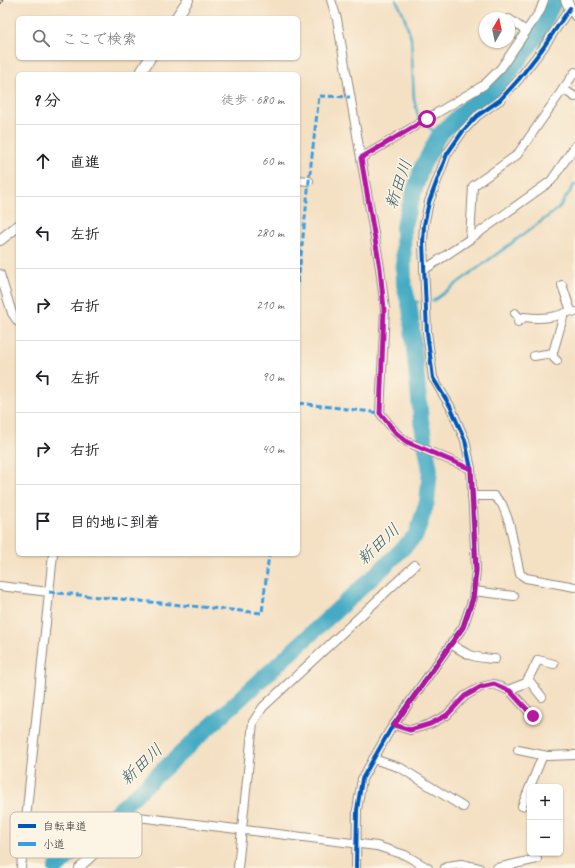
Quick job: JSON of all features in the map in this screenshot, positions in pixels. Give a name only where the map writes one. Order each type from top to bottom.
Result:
[{"type":"street","points":[[177,16],[188,0]]},
{"type":"street","points":[[331,0],[337,19],[380,268],[384,309],[380,413],[396,433],[407,442],[471,469]]},
{"type":"street","points":[[361,158],[484,85],[501,68],[540,11],[544,0]]},
{"type":"street","points":[[356,868],[357,810],[362,779],[394,725],[463,627],[474,591],[476,570],[471,469],[465,440],[450,406],[433,378],[427,332],[423,243],[424,226],[429,202],[447,154],[463,131],[476,116],[500,100],[520,79],[570,8]]},
{"type":"street","points":[[515,23],[526,31]]},
{"type":"street","points":[[141,72],[149,60]]},
{"type":"street","points":[[470,239],[473,186],[517,155],[575,72]]},
{"type":"street","points":[[563,89],[575,97]]},
{"type":"street","points":[[424,270],[551,181],[575,146]]},
{"type":"street","points":[[300,180],[309,181]]},
{"type":"street","points":[[0,240],[16,228]]},
{"type":"street","points":[[0,274],[12,313],[16,319]]},
{"type":"street","points":[[534,356],[555,357],[570,313],[562,285]]},
{"type":"street","points":[[518,318],[524,317],[538,319],[557,317],[570,313]]},
{"type":"street","points":[[472,496],[494,496],[502,504],[509,522],[520,574],[526,578],[575,587]]},
{"type":"street","points":[[26,812],[53,556]]},
{"type":"street","points":[[238,868],[253,722],[263,707],[414,565]]},
{"type":"street","points":[[0,586],[48,592]]},
{"type":"street","points":[[474,591],[514,596]]},
{"type":"street","points":[[451,644],[469,656],[482,659],[495,659]]},
{"type":"street","points":[[508,690],[526,683],[538,660],[554,664]]},
{"type":"street","points":[[528,679],[542,696]]},
{"type":"street","points":[[394,725],[410,730],[430,724],[447,715],[465,696],[481,687],[494,684],[508,690],[533,716]]},
{"type":"street","points":[[518,750],[543,756],[575,754]]},
{"type":"street","points":[[522,806],[543,756]]},
{"type":"street","points":[[373,759],[402,768],[450,794],[462,806]]},
{"type":"street","points":[[142,817],[377,846],[405,855],[428,868]]},
{"type":"street","points":[[21,868],[22,858]]},
{"type":"street","points":[[79,868],[90,858]]},
{"type":"street","points":[[497,868],[537,859]]},
{"type":"street","points":[[445,868],[448,866],[461,864],[479,868]]},
{"type":"waterway","points":[[396,0],[403,13],[411,38],[414,99],[419,120],[439,135]]},
{"type":"waterway","name":"新田川","points":[[117,812],[387,564],[416,535],[427,502],[430,470],[421,420],[410,308],[404,285],[403,227],[422,167],[439,135],[468,107],[499,87],[538,35],[555,0]]},
{"type":"waterway","points":[[433,301],[558,209],[575,184]]},
{"type":"waterway","points":[[409,303],[418,302]]},
{"type":"waterway","name":"新田川","points":[[56,868],[67,858]]},
{"type":"marked path","points":[[300,264],[319,96],[350,97]]},
{"type":"marked path","points":[[300,403],[380,413]]},
{"type":"marked path","points":[[49,592],[262,613],[269,556]]},
{"type":"cycle path","points":[[356,868],[357,810],[362,779],[390,730],[463,627],[473,598],[476,570],[471,469],[465,440],[450,406],[433,378],[427,332],[423,243],[424,225],[429,202],[447,154],[463,131],[477,116],[500,100],[519,79],[543,48],[570,8]]},
{"type":"route","points":[[427,119],[361,158],[380,268],[384,309],[380,413],[396,433],[407,442],[471,469],[476,570],[473,598],[463,627],[394,725],[410,730],[430,724],[447,715],[465,696],[481,687],[494,684],[510,691],[533,716]]}]
